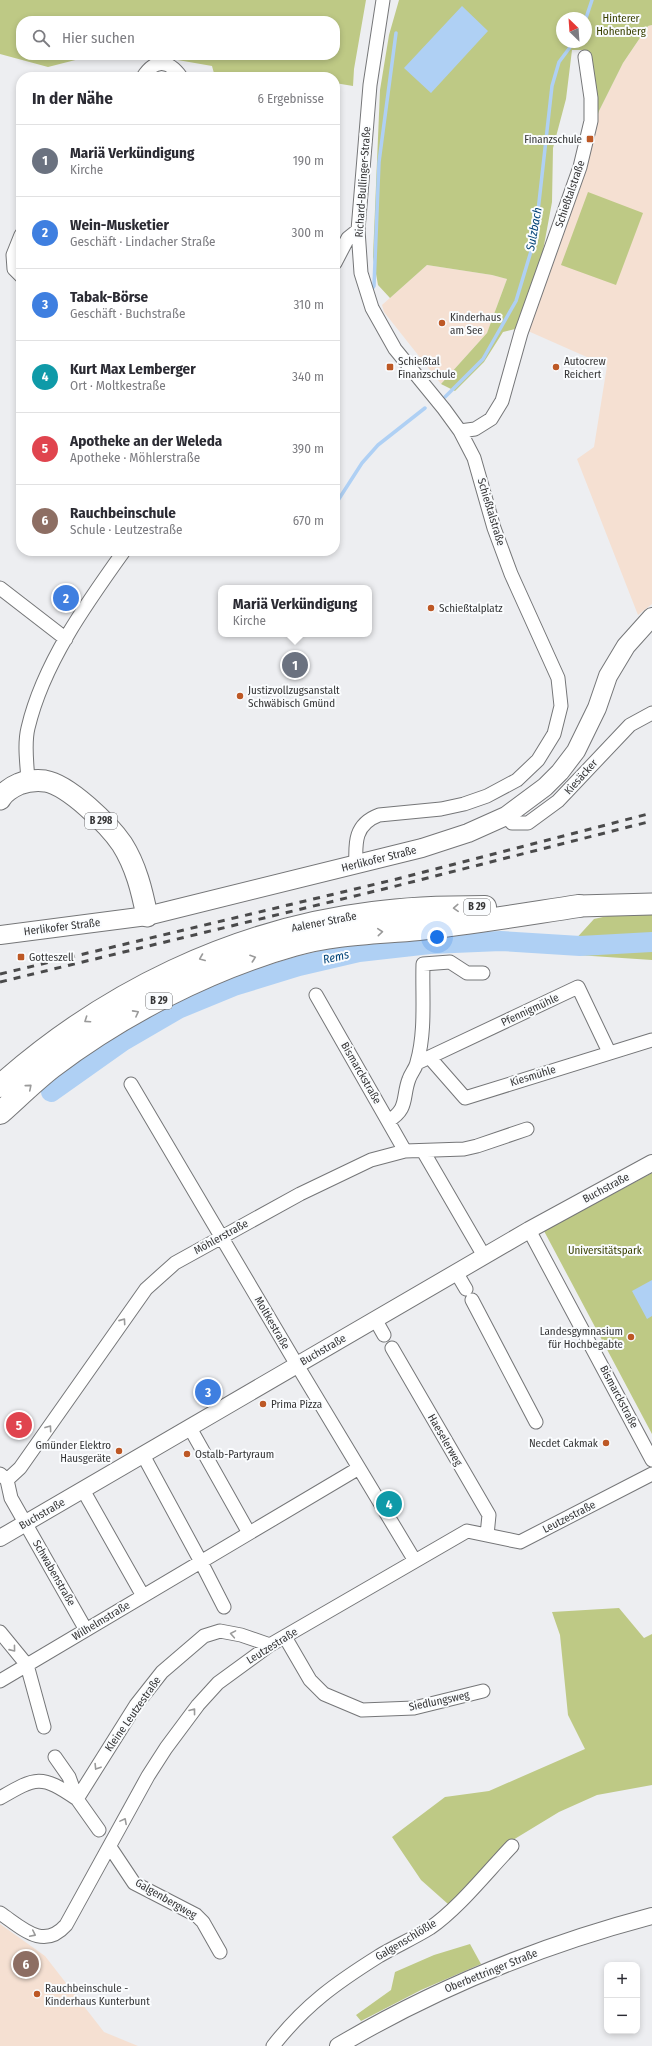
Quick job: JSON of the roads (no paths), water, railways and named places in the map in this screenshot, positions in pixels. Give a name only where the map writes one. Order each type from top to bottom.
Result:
[{"type":"highway","name":"Aalener Straße","points":[[29,1061],[115,1002],[148,982],[216,952],[266,935],[313,923],[374,912],[479,907],[579,906]]},
{"type":"highway","name":"B 29","points":[[0,1113],[52,1068],[94,1038],[133,1014],[185,988],[253,958],[295,944],[341,936],[421,929],[579,906]]},
{"type":"highway","name":"B 29","points":[[0,1086],[29,1061]]},
{"type":"highway","points":[[0,1079],[29,1061]]},
{"type":"main road","name":"Herlikofer Straße","points":[[0,935],[147,916],[422,848],[455,838],[506,816],[545,787],[560,772],[576,751],[598,708],[608,676],[626,646],[652,617]]},
{"type":"main road","points":[[0,799],[14,786],[28,780]]},
{"type":"main road","name":"B 298","points":[[28,780],[46,781],[62,788],[80,801],[121,843],[131,859],[139,880],[147,916]]},
{"type":"main road","name":"Aalener Straße","points":[[579,906],[652,904]]},
{"type":"street","name":"Richard-Bullinger-Straße","points":[[383,0],[370,85],[358,230],[361,273],[372,308],[395,349],[460,431]]},
{"type":"street","name":"Schießtalstraße","points":[[356,864],[355,844],[358,834],[363,825],[370,818],[379,815],[441,809],[464,804],[487,796],[517,780],[538,760],[554,734],[561,706],[558,678],[511,574],[494,528],[474,458],[460,431],[475,429],[491,419],[502,401],[521,333],[580,167],[591,121],[591,98],[584,57]]},
{"type":"street","points":[[148,72],[154,65],[164,63],[175,68],[178,72]]},
{"type":"street","points":[[340,253],[348,238],[358,230]]},
{"type":"street","points":[[16,248],[13,255],[14,269],[16,271]]},
{"type":"street","points":[[28,780],[27,729],[46,676],[95,591],[120,556]]},
{"type":"street","points":[[0,588],[66,639]]},
{"type":"street","name":"Kiesäcker","points":[[506,816],[512,824],[528,823],[558,801],[630,725],[652,713]]},
{"type":"street","points":[[388,1121],[400,1111],[404,1105],[409,1079],[417,1063],[422,1033],[423,964],[450,962],[467,973],[484,973]]},
{"type":"street","name":"Pfennigmühle","points":[[417,1063],[578,987],[609,1052]]},
{"type":"street","name":"Bismarckstraße","points":[[316,996],[406,1151]]},
{"type":"street","name":"Kiesmühle","points":[[430,1058],[464,1098],[609,1052],[652,1040]]},
{"type":"street","name":"Moltkestraße","points":[[131,1084],[415,1561]]},
{"type":"street","name":"Möhlerstraße","points":[[4,1477],[20,1468],[146,1289],[175,1263],[300,1194],[371,1160],[406,1151],[477,1146],[527,1129]]},
{"type":"street","points":[[423,1151],[484,1256]]},
{"type":"street","name":"Buchstraße","points":[[0,1538],[529,1230],[652,1163]]},
{"type":"street","name":"Bismarckstraße","points":[[529,1230],[652,1460]]},
{"type":"street","points":[[456,1272],[536,1422]]},
{"type":"street","points":[[375,1319],[384,1335]]},
{"type":"street","name":"Haeselerweg","points":[[392,1348],[489,1515],[488,1535]]},
{"type":"street","points":[[190,1428],[249,1533]]},
{"type":"street","points":[[143,1455],[224,1607]]},
{"type":"street","name":"Wilhelmstraße","points":[[0,1681],[359,1468]]},
{"type":"street","name":"Leutzestraße","points":[[0,1913],[33,1935],[42,1937],[60,1932],[66,1925],[152,1770],[194,1710],[218,1683],[270,1645],[467,1531],[520,1542],[652,1474]]},
{"type":"street","name":"Schwabenstraße","points":[[4,1477],[11,1498],[86,1630]]},
{"type":"street","points":[[83,1490],[144,1596]]},
{"type":"street","name":"Kleine Leutzestraße","points":[[77,1799],[136,1705],[158,1678],[204,1636],[220,1631],[241,1635],[270,1645]]},
{"type":"street","points":[[0,1632],[26,1665],[44,1727]]},
{"type":"street","name":"Siedlungsweg","points":[[285,1637],[310,1680],[324,1694],[362,1710],[414,1708],[483,1691]]},
{"type":"street","points":[[55,1757],[69,1777],[77,1799],[99,1830]]},
{"type":"street","points":[[0,1798],[28,1782],[37,1780],[51,1784],[77,1799]]},
{"type":"street","name":"Galgenschlößle","points":[[274,2046],[291,2023],[327,1990],[380,1955],[430,1927],[454,1907],[512,1846]]},
{"type":"street","name":"Galgenbergweg","points":[[110,1847],[134,1883],[196,1915],[203,1922],[220,1952]]},
{"type":"street","name":"Oberbettringer Straße","points":[[338,2046],[409,2006],[482,1973],[583,1936],[652,1916]]},
{"type":"water","points":[[462,6],[488,31],[431,93],[404,68]]},
{"type":"water","points":[[652,1280],[652,1316],[647,1319],[632,1291]]},
{"type":"waterway","name":"Sulzbach","points":[[588,12],[592,0]]},
{"type":"waterway","points":[[372,289],[374,286],[379,162],[396,33]]},
{"type":"waterway","name":"Sulzbach","points":[[445,397],[483,359],[516,301],[535,238],[552,86],[559,62],[570,48]]},
{"type":"waterway","name":"Sulzbach","points":[[340,497],[362,463],[378,445],[425,408]]},
{"type":"waterway","name":"Rems","points":[[51,1092],[123,1041],[178,1009],[234,986],[299,966],[359,952],[430,944],[501,941],[580,946],[652,942]]},
{"type":"railway","points":[[0,974],[397,879],[652,813]]},
{"type":"railway","points":[[0,982],[392,887],[652,821]]},
{"type":"place","name":"Finanzschule","points":[[590,139]]},
{"type":"place","name":"Kinderhaus am See","points":[[442,323]]},
{"type":"place","name":"Schießtal Finanzschule","points":[[390,367]]},
{"type":"place","name":"Autocrew Reichert","points":[[556,367]]},
{"type":"place","name":"Wein-Musketier","points":[[66,598]]},
{"type":"place","name":"Schießtalplatz","points":[[431,608]]},
{"type":"place","name":"Mariä Verkündigung","points":[[295,665]]},
{"type":"place","name":"Justizvollzugsanstalt Schwäbisch Gmünd","points":[[240,696]]},
{"type":"place","name":"Gotteszell","points":[[21,957]]},
{"type":"place","name":"Landesgymnasium für Hochbegabte","points":[[631,1337]]},
{"type":"place","name":"Tabak-Börse","points":[[208,1392]]},
{"type":"place","name":"Prima Pizza","points":[[263,1404]]},
{"type":"place","name":"Apotheke an der Weleda","points":[[19,1425]]},
{"type":"place","name":"Necdet Cakmak","points":[[606,1443]]},
{"type":"place","name":"Gmünder Elektro Hausgeräte","points":[[119,1451]]},
{"type":"place","name":"Ostalb-Partyraum","points":[[187,1454]]},
{"type":"place","name":"Kurt Max Lemberger","points":[[389,1504]]},
{"type":"place","name":"Rauchbeinschule","points":[[26,1964]]},
{"type":"place","name":"Rauchbeinschule - Kinderhaus Kunterbunt","points":[[37,1994]]},
{"type":"park label","name":"Hinterer Hohenberg","points":[[621,24]]},
{"type":"park label","name":"Universitätspark","points":[[605,1250]]}]
